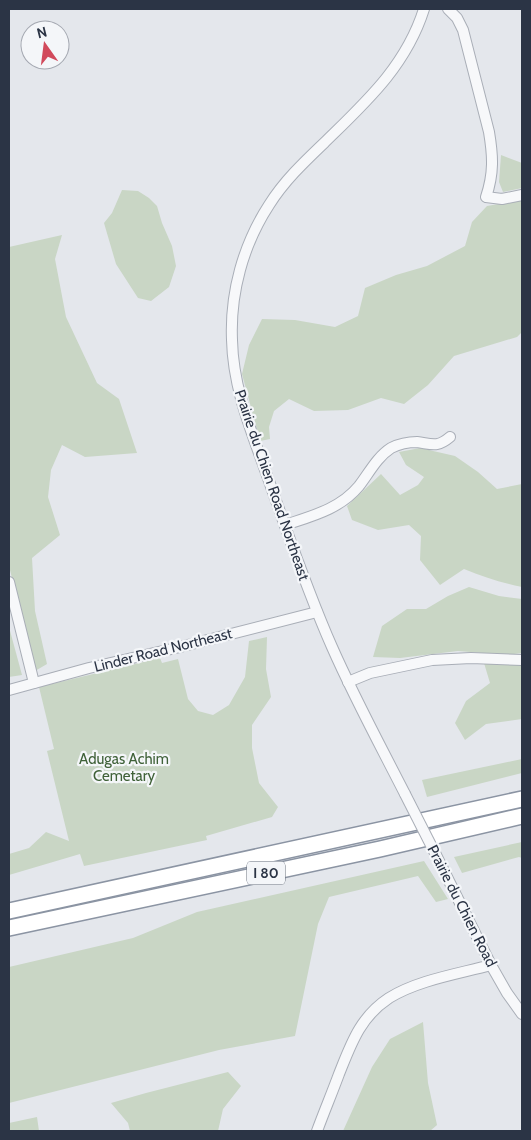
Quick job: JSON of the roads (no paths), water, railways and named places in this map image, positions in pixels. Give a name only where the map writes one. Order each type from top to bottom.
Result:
[{"type":"highway","name":"I 80","points":[[9,910],[522,799]]},
{"type":"highway","name":"I 80","points":[[9,928],[380,849],[522,816]]},
{"type":"street","name":"Prairie du Chien Road Northeast","points":[[405,794],[348,682],[317,612],[295,554],[237,387],[233,362],[232,323],[238,275],[253,234],[271,202],[300,167],[374,95],[409,45],[424,9]]},
{"type":"street","points":[[448,9],[457,18],[463,30],[489,132],[493,169],[486,196],[502,198],[522,195]]},
{"type":"street","points":[[285,526],[322,513],[343,501],[359,486],[381,456],[393,447],[410,442],[434,445],[445,442],[450,437]]},
{"type":"street","points":[[9,582],[34,683]]},
{"type":"street","name":"Linder Road Northeast","points":[[9,690],[89,668],[317,612]]},
{"type":"street","points":[[348,682],[370,673],[432,660],[471,658],[522,660]]},
{"type":"street","name":"Prairie du Chien Road","points":[[405,794],[491,965],[522,1014]]},
{"type":"street","points":[[317,1131],[355,1034],[376,1008],[389,998],[414,986],[491,965]]},
{"type":"park label","name":"Adugas Achim Cemetary","points":[[124,768]]}]
